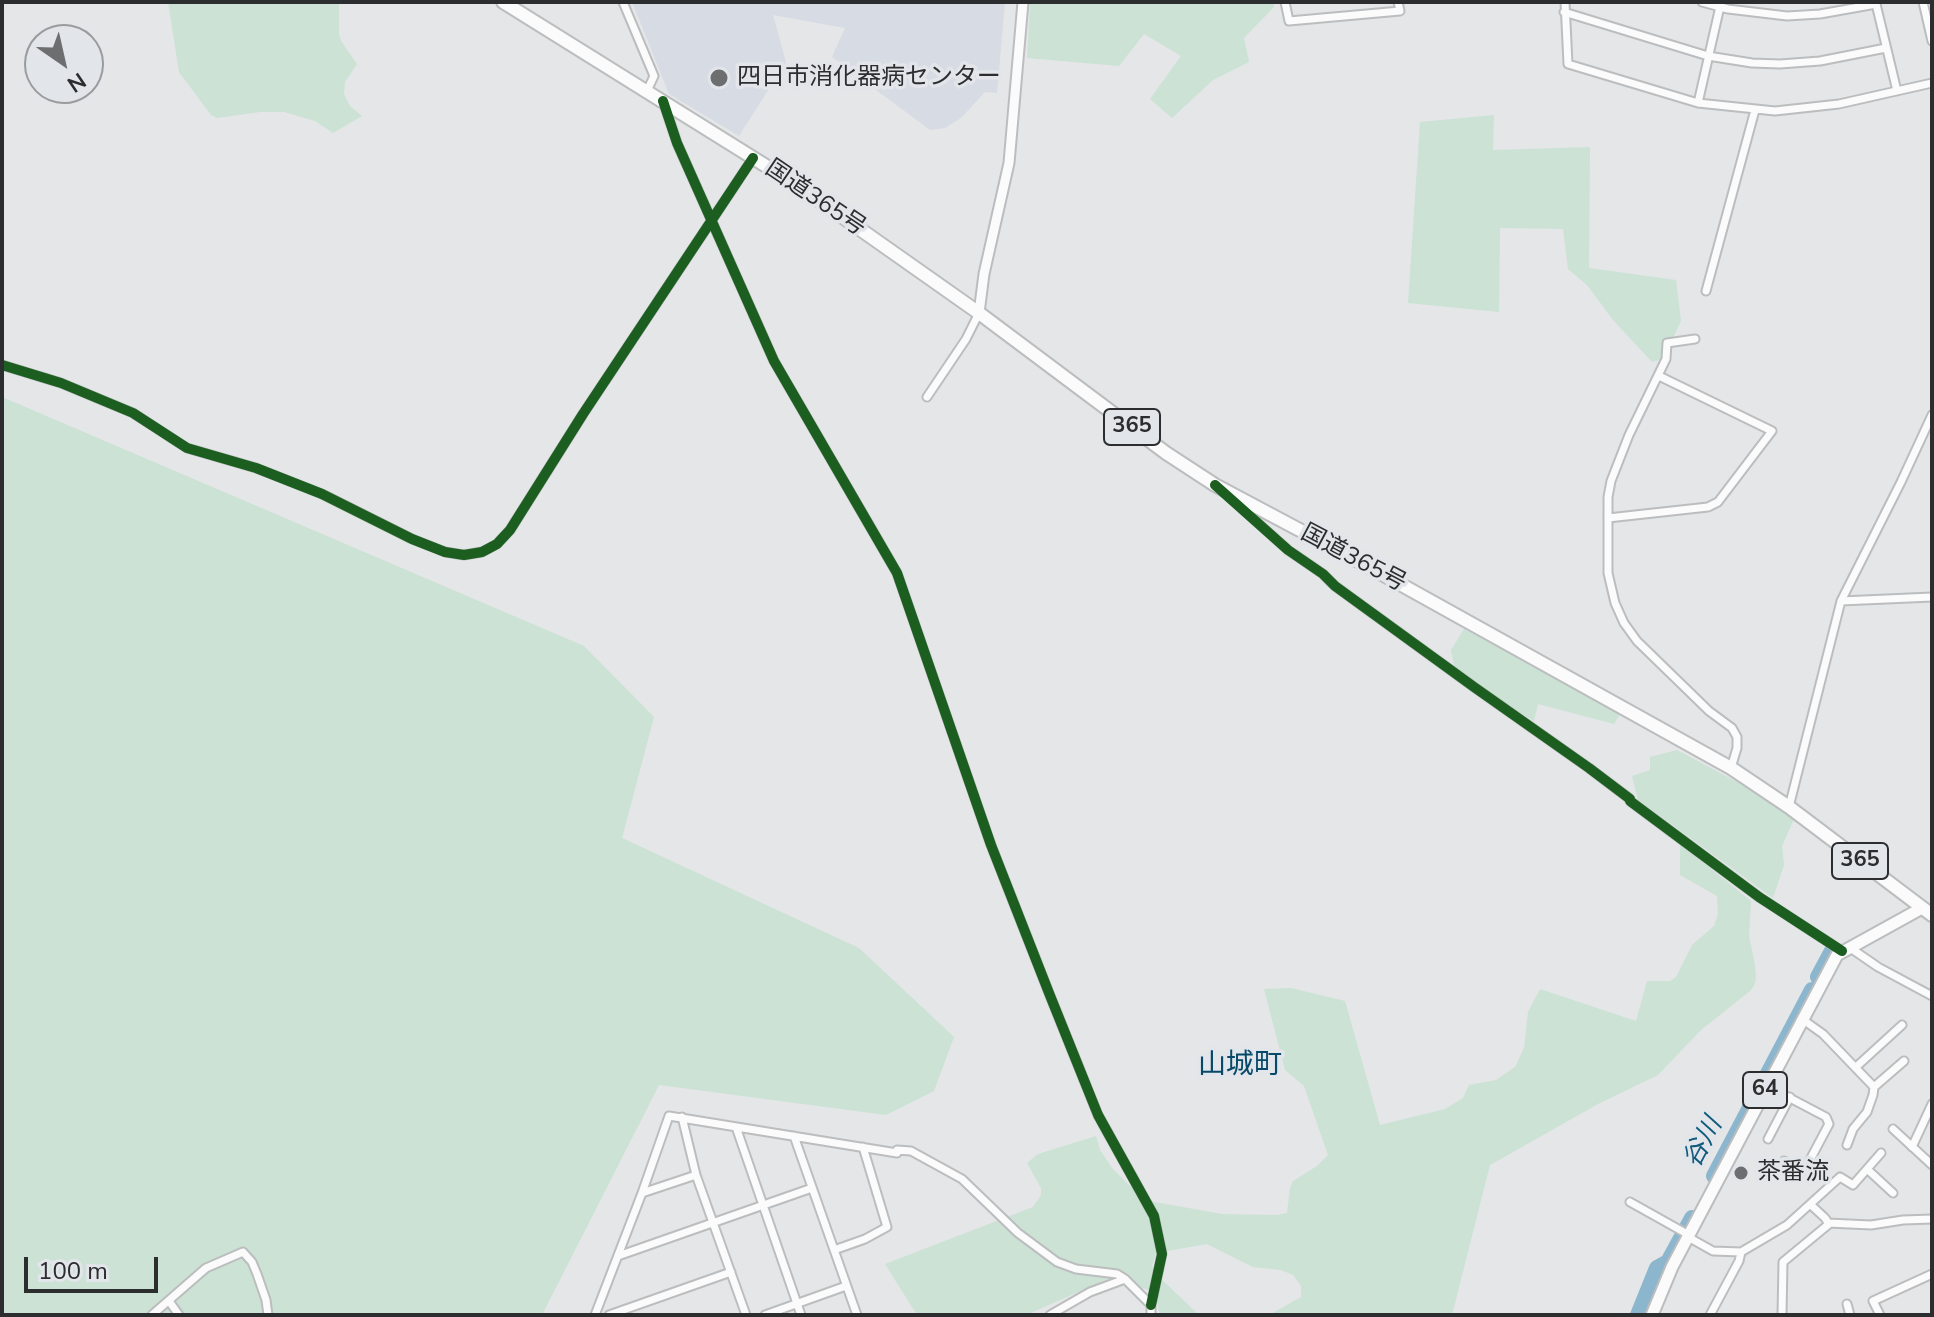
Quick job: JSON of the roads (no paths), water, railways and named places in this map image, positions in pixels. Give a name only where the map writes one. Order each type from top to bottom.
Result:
[{"type":"highway","name":"国道365号","points":[[503,2],[803,189],[979,313],[1166,453],[1215,485],[1731,768],[1789,807],[1927,912]]},
{"type":"main road","name":"64","points":[[1652,1315],[1686,1234],[1837,955],[1927,912]]},
{"type":"street","points":[[623,2],[654,76],[647,91]]},
{"type":"street","points":[[927,397],[966,339],[979,313],[984,274],[1009,163],[1023,2]]},
{"type":"street","points":[[1285,2],[1289,21],[1400,11],[1398,2]]},
{"type":"street","points":[[1565,2],[1568,64],[1698,103],[1775,111],[1839,104],[1932,83]]},
{"type":"street","points":[[1702,2],[1787,16],[1820,14],[1876,4],[1897,91]]},
{"type":"street","points":[[1923,2],[1932,41]]},
{"type":"street","points":[[1698,103],[1721,5]]},
{"type":"street","points":[[1564,12],[1708,56],[1752,63],[1820,61],[1886,48]]},
{"type":"street","points":[[663,101],[677,143],[774,361],[897,573],[991,845],[1049,993],[1098,1115],[1154,1216],[1162,1254],[1151,1315]]},
{"type":"street","points":[[1706,291],[1755,110]]},
{"type":"street","points":[[2,365],[61,383],[133,413],[187,448],[256,468],[322,494],[445,552],[464,555],[482,552],[497,544],[510,530],[753,158]]},
{"type":"street","points":[[1695,339],[1667,343],[1666,359],[1629,435],[1611,481],[1608,497],[1608,573],[1615,603],[1637,641],[1709,711],[1732,728],[1737,737],[1737,748],[1731,768]]},
{"type":"street","points":[[1608,518],[1708,507],[1718,502],[1772,431],[1659,376]]},
{"type":"street","points":[[1789,807],[1841,601],[1932,415]]},
{"type":"street","points":[[1215,485],[1288,550],[1335,586],[1589,768],[1759,897],[1845,949],[1932,996]]},
{"type":"street","points":[[1841,601],[1932,597]]},
{"type":"street","points":[[1802,1019],[1823,1034],[1874,1087]]},
{"type":"street","points":[[1856,1067],[1902,1025]]},
{"type":"street","points":[[1847,1145],[1853,1129],[1867,1112],[1874,1087],[1904,1061]]},
{"type":"street","points":[[1767,1086],[1826,1117],[1829,1124],[1804,1171],[1784,1161]]},
{"type":"street","points":[[1768,1139],[1790,1097]]},
{"type":"street","points":[[1912,1147],[1932,1104]]},
{"type":"street","points":[[595,1315],[669,1116],[897,1153],[897,1150],[906,1150],[962,1179],[1018,1233],[1057,1262],[1076,1269],[1117,1274],[1151,1305]]},
{"type":"street","points":[[682,1117],[696,1175],[746,1315]]},
{"type":"street","points":[[736,1127],[801,1315]]},
{"type":"street","points":[[1893,1129],[1932,1165]]},
{"type":"street","points":[[794,1136],[857,1315]]},
{"type":"street","points":[[834,1250],[887,1227],[863,1147]]},
{"type":"street","points":[[1630,1202],[1713,1251],[1741,1252],[1787,1225],[1840,1177],[1853,1185],[1881,1153]]},
{"type":"street","points":[[1867,1169],[1893,1193]]},
{"type":"street","points":[[642,1193],[696,1175]]},
{"type":"street","points":[[618,1256],[812,1188]]},
{"type":"street","points":[[1811,1205],[1828,1223]]},
{"type":"street","points":[[1828,1223],[1871,1225],[1932,1219]]},
{"type":"street","points":[[1782,1315],[1783,1262],[1828,1223]]},
{"type":"street","points":[[152,1315],[206,1268],[243,1252],[257,1274],[268,1315]]},
{"type":"street","points":[[1710,1315],[1741,1252]]},
{"type":"street","points":[[609,1315],[731,1272]]},
{"type":"street","points":[[1880,1315],[1873,1301],[1932,1274]]},
{"type":"street","points":[[1050,1315],[1090,1292],[1125,1279]]},
{"type":"street","points":[[765,1315],[846,1286]]},
{"type":"street","points":[[169,1301],[179,1315]]},
{"type":"street","points":[[1847,1304],[1850,1315]]},
{"type":"waterway","name":"谷川","points":[[1818,977],[1833,949]]},
{"type":"waterway","name":"谷川","points":[[1714,1176],[1812,990]]},
{"type":"waterway","name":"谷川","points":[[1638,1315],[1657,1268],[1668,1262],[1692,1218]]},
{"type":"place","name":"四日市消化器病センター","points":[[719,78]]},
{"type":"place","name":"茶番流","points":[[1741,1173]]},
{"type":"district","name":"山城町","points":[[1240,1066]]}]
